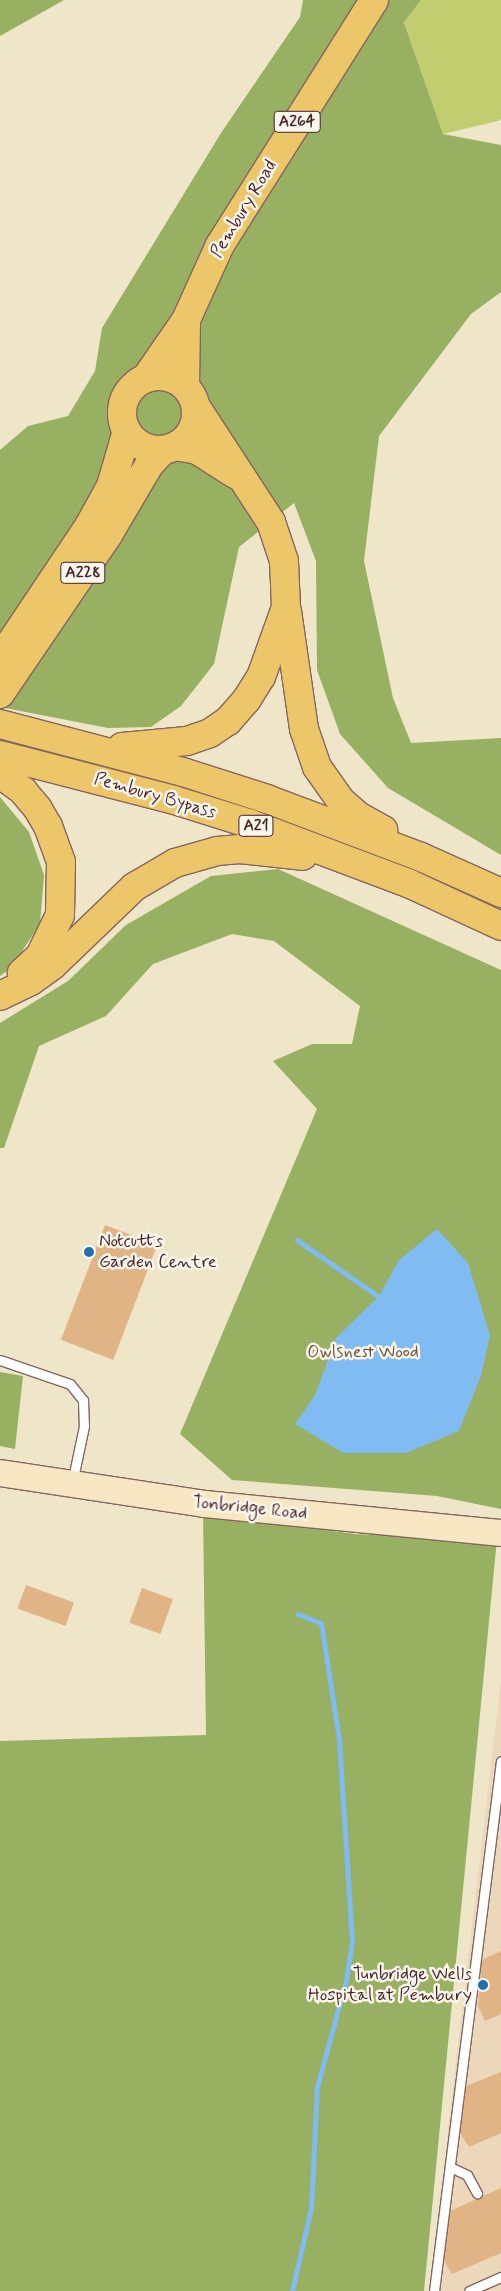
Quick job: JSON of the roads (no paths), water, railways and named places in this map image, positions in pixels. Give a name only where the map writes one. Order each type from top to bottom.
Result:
[{"type":"main road","name":"Pembury Road","points":[[146,378],[186,320],[220,245],[374,0]]},
{"type":"main road","name":"Pembury Road","points":[[186,320],[190,397]]},
{"type":"main road","points":[[167,376],[190,397],[192,430],[169,448],[142,446],[127,432],[122,419],[124,401],[135,385],[146,378],[167,376]]},
{"type":"main road","name":"A21","points":[[190,397],[272,522],[279,542],[287,586],[286,607],[304,729],[317,766],[341,801],[421,857]]},
{"type":"main road","name":"A228","points":[[0,659],[89,526],[110,486],[127,432]]},
{"type":"main road","name":"A21","points":[[169,448],[197,450],[247,482]]},
{"type":"main road","name":"A228","points":[[0,694],[108,535],[139,480],[169,448]]},
{"type":"main road","name":"A21","points":[[92,748],[164,746],[210,733],[228,721],[248,699],[261,677],[286,607]]},
{"type":"main road","name":"Pembury Bypass","points":[[0,724],[92,748],[267,799],[421,857],[501,893]]},
{"type":"main road","name":"Pembury Bypass","points":[[0,755],[174,800],[357,863],[501,926]]},
{"type":"main road","name":"A21","points":[[0,774],[23,791],[48,826],[61,862],[63,881],[60,915],[54,931],[40,956],[4,994]]},
{"type":"main road","name":"A21","points":[[4,994],[31,981],[53,965],[134,887],[175,863],[217,851],[240,849],[357,863]]},
{"type":"street","name":"Tonbridge Road","points":[[0,1473],[72,1486],[205,1504],[501,1533]]},
{"type":"lane","points":[[1,1361],[70,1384],[83,1400],[84,1426],[72,1486]]},
{"type":"lane","points":[[434,2291],[501,1761]]},
{"type":"lane","points":[[450,2167],[467,2175],[477,2194]]},
{"type":"lane","points":[[469,2291],[501,2277]]},
{"type":"water","points":[[437,1229],[468,1263],[490,1335],[481,1376],[459,1431],[406,1453],[343,1453],[295,1424],[315,1395],[336,1338],[379,1296],[399,1260]]},
{"type":"waterway","points":[[297,1240],[378,1296]]},
{"type":"waterway","points":[[292,2291],[311,2208],[317,2087],[346,1980],[352,1941],[339,1739],[321,1623],[298,1614]]},
{"type":"place","name":"Notcutts Garden Centre","points":[[89,1252]]},
{"type":"place","name":"Tunbridge Wells Hospital at Pembury","points":[[483,1985]]},
{"type":"park label","name":"Owlsnest Wood","points":[[363,1352]]}]
